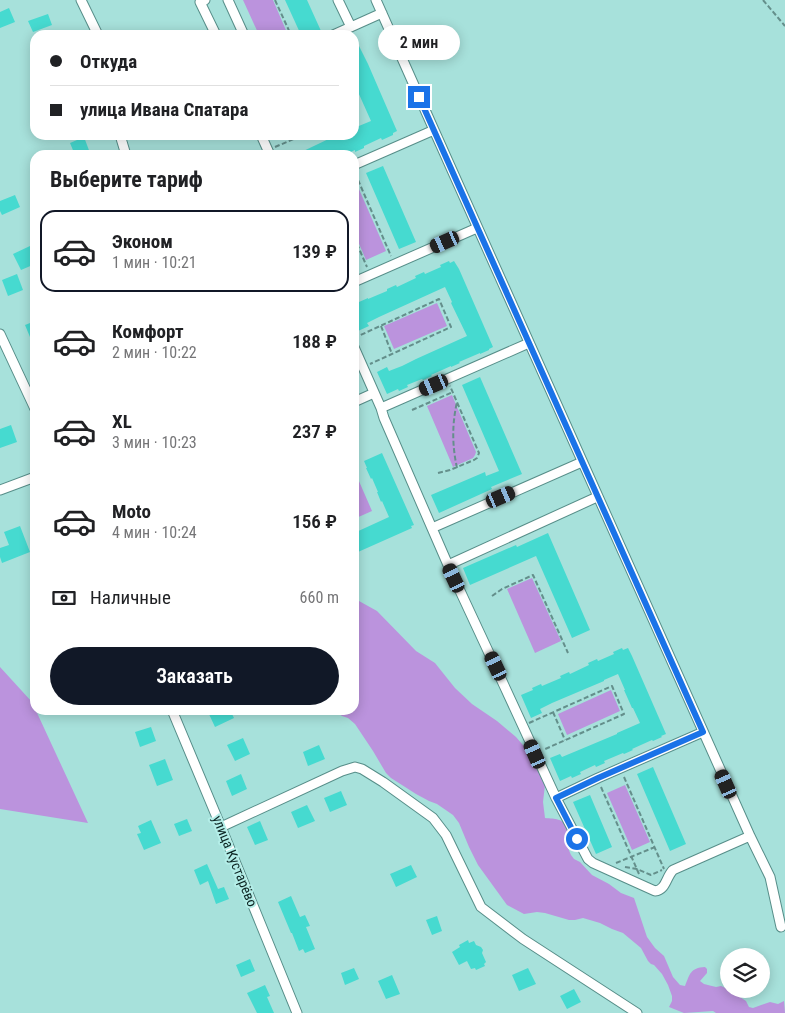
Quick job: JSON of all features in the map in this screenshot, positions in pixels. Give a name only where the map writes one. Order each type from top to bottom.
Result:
[{"type":"street","points":[[80,0],[95,30]]},
{"type":"street","points":[[228,0],[242,30]]},
{"type":"street","points":[[338,0],[350,27]]},
{"type":"street","points":[[376,0],[703,732],[770,877],[781,927]]},
{"type":"street","points":[[202,1],[214,30]]},
{"type":"street","points":[[344,30],[382,13]]},
{"type":"street","points":[[359,163],[434,130]]},
{"type":"street","points":[[359,280],[477,228]]},
{"type":"street","points":[[0,334],[30,398]]},
{"type":"street","points":[[381,408],[529,343]]},
{"type":"street","points":[[359,358],[448,565],[556,798],[590,861],[655,891],[663,889],[671,872],[676,868],[750,836]]},
{"type":"street","points":[[359,400],[374,393]]},
{"type":"street","points":[[432,528],[582,462]]},
{"type":"street","points":[[0,490],[30,480]]},
{"type":"street","points":[[448,565],[598,497]]},
{"type":"street","name":"улица Кустарёво","points":[[174,715],[297,1013]]},
{"type":"street","points":[[556,798],[703,732]]},
{"type":"street","points":[[221,827],[342,771],[355,767],[362,769],[383,782],[439,824],[481,907],[523,940],[637,1013]]},
{"type":"path","points":[[275,0],[289,30]]},
{"type":"path","points":[[763,0],[785,26]]},
{"type":"path","points":[[273,150],[293,140]]},
{"type":"path","points":[[359,183],[394,264]]},
{"type":"path","points":[[359,249],[370,275]]},
{"type":"path","points":[[359,336],[439,299],[451,327],[363,367]]},
{"type":"path","points":[[380,326],[392,354]]},
{"type":"path","points":[[438,473],[457,468],[474,460],[479,453],[447,379]]},
{"type":"path","points":[[412,410],[453,392]]},
{"type":"path","points":[[457,402],[453,435],[457,468]]},
{"type":"path","points":[[492,596],[502,589],[533,575],[568,653]]},
{"type":"path","points":[[523,726],[612,686],[624,714],[535,754]]},
{"type":"path","points":[[553,712],[565,740]]},
{"type":"path","points":[[620,768],[668,877]]},
{"type":"path","points":[[598,778],[644,886]]},
{"type":"path","points":[[602,867],[632,858],[655,847]]},
{"type":"shaded area","points":[[243,0],[273,0],[286,30],[257,30]]},
{"type":"shaded area","points":[[359,189],[386,251],[366,260],[359,244]]},
{"type":"shaded area","points":[[437,303],[447,326],[394,349],[384,326]]},
{"type":"shaded area","points":[[452,395],[476,452],[473,458],[453,467],[427,406]]},
{"type":"shaded area","points":[[359,481],[372,511],[359,517]]},
{"type":"shaded area","points":[[532,578],[561,641],[535,653],[507,589]]},
{"type":"shaded area","points":[[359,601],[377,611],[416,651],[435,663],[455,688],[472,704],[516,737],[529,752],[545,785],[543,802],[545,818],[561,821],[569,828],[567,835],[568,848],[574,859],[580,862],[592,875],[621,893],[634,898],[647,937],[664,956],[673,977],[680,985],[685,986],[693,970],[705,967],[707,973],[700,981],[704,984],[720,986],[720,998],[742,998],[746,1001],[749,1007],[753,1008],[770,1002],[778,1004],[784,1001],[785,1013],[716,1013],[713,1011],[684,1013],[669,1007],[672,996],[662,974],[648,961],[641,948],[623,933],[583,918],[569,920],[545,913],[524,914],[507,905],[478,865],[459,823],[453,815],[391,778],[355,724],[341,715],[359,715]]},
{"type":"shaded area","points":[[0,667],[30,700],[30,715],[38,715],[88,823],[0,809]]},
{"type":"shaded area","points":[[611,690],[620,711],[567,735],[558,714]]},
{"type":"shaded area","points":[[625,785],[650,842],[632,850],[607,793]]},
{"type":"building","points":[[285,0],[307,0],[321,30],[299,30]]},
{"type":"building","points":[[9,8],[15,22],[0,28],[0,12]]},
{"type":"building","points":[[48,14],[52,25],[38,30],[32,30],[28,21]]},
{"type":"building","points":[[359,46],[397,131],[393,135],[382,140],[381,138],[359,150],[306,150],[326,140],[359,140],[359,126],[371,121],[359,94]]},
{"type":"building","points":[[77,140],[85,140],[89,150],[73,150],[70,143]]},
{"type":"building","points":[[383,166],[416,242],[399,249],[366,173]]},
{"type":"building","points":[[15,195],[20,207],[2,215],[0,201]]},
{"type":"building","points":[[30,246],[30,266],[21,270],[13,254]]},
{"type":"building","points":[[454,261],[493,347],[423,380],[407,385],[408,387],[399,391],[398,389],[387,394],[377,372],[387,367],[389,371],[402,366],[467,336],[445,287],[367,323],[369,326],[359,331],[359,302],[387,291],[387,289],[396,285],[397,287],[424,272],[425,274],[441,267],[440,265]]},
{"type":"building","points":[[17,274],[23,290],[8,296],[2,280]]},
{"type":"building","points":[[30,323],[30,337],[25,325]]},
{"type":"building","points":[[480,377],[522,474],[439,513],[431,495],[485,472],[486,476],[499,471],[462,385]]},
{"type":"building","points":[[11,425],[17,442],[0,448],[0,429]]},
{"type":"building","points":[[382,453],[414,525],[411,526],[412,528],[359,552],[359,531],[389,517],[364,461]]},
{"type":"building","points":[[20,526],[30,552],[2,563],[0,548],[9,545],[4,532]]},
{"type":"building","points":[[548,533],[590,630],[572,638],[536,556],[470,585],[463,568]]},
{"type":"building","points":[[622,648],[623,650],[628,648],[666,734],[624,754],[604,761],[605,763],[596,767],[595,765],[580,772],[581,774],[572,778],[571,776],[560,781],[550,758],[560,754],[562,757],[640,723],[618,674],[540,709],[542,713],[531,718],[521,695],[541,684],[542,686],[561,678],[560,676],[569,672],[570,674],[589,665],[588,663],[597,659],[598,661],[614,654],[613,652]]},
{"type":"building","points":[[209,715],[232,715],[234,718],[215,727]]},
{"type":"building","points":[[151,727],[156,741],[140,747],[135,732]]},
{"type":"building","points":[[243,738],[250,754],[235,761],[227,745]]},
{"type":"building","points":[[319,745],[325,759],[308,766],[303,752]]},
{"type":"building","points":[[165,759],[173,780],[157,786],[149,765]]},
{"type":"building","points":[[653,767],[686,844],[670,851],[637,774]]},
{"type":"building","points":[[241,774],[247,789],[232,796],[226,781]]},
{"type":"building","points":[[341,791],[347,805],[330,812],[324,798]]},
{"type":"building","points":[[590,795],[612,847],[596,854],[573,802]]},
{"type":"building","points":[[307,805],[315,821],[298,828],[291,812]]},
{"type":"building","points":[[187,819],[192,831],[179,836],[174,824]]},
{"type":"building","points":[[151,820],[161,843],[144,850],[137,834],[141,833],[138,826]]},
{"type":"building","points":[[260,821],[268,840],[255,845],[247,827]]},
{"type":"building","points":[[207,864],[218,889],[224,887],[229,899],[216,904],[208,881],[200,885],[194,870]]},
{"type":"building","points":[[411,865],[417,877],[396,887],[390,874]]},
{"type":"building","points":[[291,896],[300,917],[305,915],[310,926],[306,927],[315,949],[305,953],[303,949],[299,951],[278,902]]},
{"type":"building","points":[[437,916],[442,931],[432,935],[426,920]]},
{"type":"building","points":[[468,940],[469,943],[474,941],[483,950],[485,966],[476,970],[475,968],[471,969],[467,961],[459,965],[452,952]]},
{"type":"building","points":[[250,959],[255,971],[241,977],[236,965]]},
{"type":"building","points":[[354,968],[359,979],[345,985],[341,973]]},
{"type":"building","points":[[528,968],[536,984],[519,991],[512,975]]},
{"type":"building","points":[[392,975],[400,994],[386,999],[378,981]]},
{"type":"building","points":[[265,985],[270,996],[267,997],[274,1013],[257,1013],[247,993]]},
{"type":"building","points":[[574,989],[581,1002],[567,1009],[560,996]]},
{"type":"route","points":[[419,97],[703,732],[556,798],[577,839]]}]
